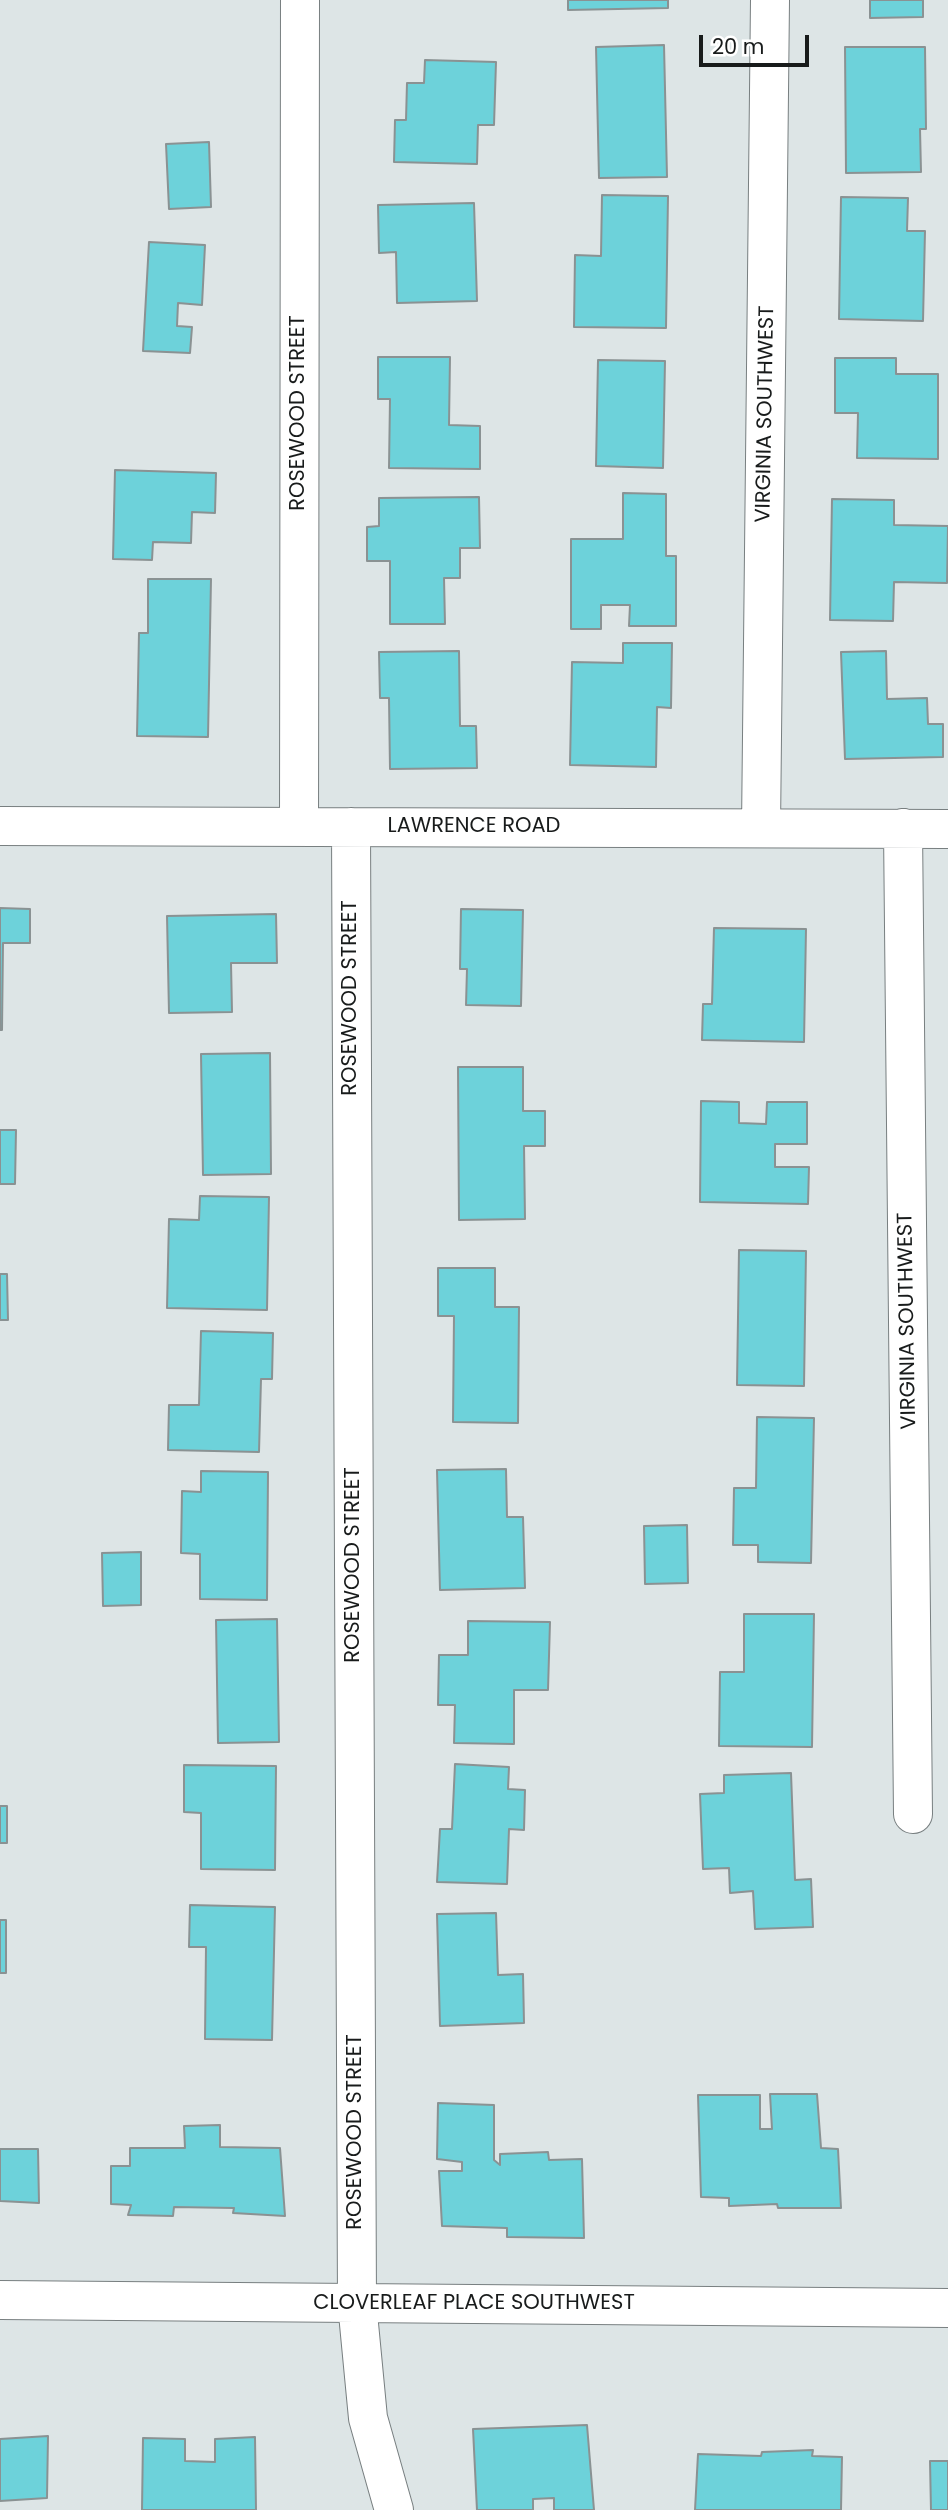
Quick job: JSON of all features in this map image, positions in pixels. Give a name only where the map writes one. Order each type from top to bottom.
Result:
[{"type":"street","name":"ROSEWOOD STREET","points":[[299,827],[300,0]]},
{"type":"street","name":"VIRGINIA SOUTHWEST","points":[[761,828],[770,0]]},
{"type":"street","name":"LAWRENCE ROAD","points":[[0,826],[948,829]]},
{"type":"street","name":"ROSEWOOD STREET","points":[[351,827],[357,2303],[368,2418],[394,2510]]},
{"type":"street","name":"VIRGINIA SOUTHWEST","points":[[903,828],[913,1814]]},
{"type":"street","name":"CLOVERLEAF PLACE SOUTHWEST","points":[[0,2300],[948,2308]]},
{"type":"building","points":[[568,0],[668,0],[668,8],[568,10]]},
{"type":"building","points":[[870,0],[923,0],[923,17],[870,18]]},
{"type":"building","points":[[664,45],[667,177],[599,178],[596,47]]},
{"type":"building","points":[[845,47],[925,47],[926,129],[920,129],[921,172],[846,173]]},
{"type":"building","points":[[425,60],[496,62],[494,125],[478,125],[477,164],[394,162],[395,120],[406,120],[407,83],[424,83]]},
{"type":"building","points":[[209,142],[211,207],[169,209],[166,144]]},
{"type":"building","points":[[602,195],[668,196],[666,328],[574,327],[575,255],[601,256]]},
{"type":"building","points":[[841,197],[908,198],[907,231],[925,231],[923,321],[839,319]]},
{"type":"building","points":[[474,203],[477,301],[397,303],[396,252],[379,253],[378,205]]},
{"type":"building","points":[[149,242],[205,245],[202,305],[178,303],[177,326],[192,327],[190,353],[143,351]]},
{"type":"building","points":[[378,357],[450,357],[449,425],[480,426],[480,469],[389,468],[390,399],[378,399]]},
{"type":"building","points":[[835,358],[896,358],[896,374],[938,374],[938,459],[857,458],[858,413],[835,413]]},
{"type":"building","points":[[598,360],[665,361],[663,468],[596,466]]},
{"type":"building","points":[[115,470],[216,473],[215,513],[192,512],[191,543],[153,542],[152,560],[113,559]]},
{"type":"building","points":[[623,493],[666,494],[666,556],[676,556],[676,626],[629,626],[630,605],[601,605],[601,629],[571,629],[571,539],[623,539]]},
{"type":"building","points":[[479,497],[480,548],[460,548],[460,578],[444,578],[445,624],[390,624],[390,561],[367,561],[367,527],[379,526],[379,498]]},
{"type":"building","points":[[832,499],[894,500],[894,525],[948,526],[947,583],[894,582],[893,621],[830,620]]},
{"type":"building","points":[[148,579],[211,579],[208,737],[137,736],[139,633],[148,633]]},
{"type":"building","points":[[623,643],[672,643],[671,708],[657,707],[656,767],[570,765],[572,662],[623,663]]},
{"type":"building","points":[[459,651],[460,726],[476,726],[477,768],[390,769],[389,698],[380,698],[379,652]]},
{"type":"building","points":[[886,651],[887,699],[927,698],[928,724],[943,724],[943,757],[845,759],[841,652]]},
{"type":"building","points":[[0,908],[30,909],[30,943],[3,943],[2,1030],[0,1030]]},
{"type":"building","points":[[461,909],[523,910],[521,1006],[466,1005],[467,969],[460,969]]},
{"type":"building","points":[[276,914],[277,963],[231,963],[232,1012],[169,1013],[167,916]]},
{"type":"building","points":[[714,928],[806,929],[804,1042],[702,1040],[703,1004],[712,1004]]},
{"type":"building","points":[[270,1053],[271,1174],[203,1175],[201,1054]]},
{"type":"building","points":[[458,1067],[523,1067],[523,1111],[545,1111],[545,1146],[524,1146],[525,1219],[459,1220]]},
{"type":"building","points":[[701,1101],[739,1102],[739,1123],[766,1124],[767,1102],[807,1102],[807,1144],[775,1144],[775,1167],[809,1167],[808,1204],[700,1202]]},
{"type":"building","points":[[0,1130],[16,1130],[15,1184],[0,1184]]},
{"type":"building","points":[[200,1196],[269,1197],[267,1310],[167,1308],[169,1219],[199,1220]]},
{"type":"building","points":[[739,1250],[806,1251],[804,1386],[737,1385]]},
{"type":"building","points":[[438,1268],[495,1268],[495,1307],[519,1307],[518,1423],[453,1422],[454,1316],[438,1316]]},
{"type":"building","points":[[0,1274],[7,1274],[8,1320],[0,1320]]},
{"type":"building","points":[[201,1331],[273,1333],[272,1379],[261,1379],[259,1452],[168,1450],[169,1405],[199,1405]]},
{"type":"building","points":[[757,1417],[814,1418],[811,1563],[758,1562],[758,1545],[733,1545],[734,1488],[756,1488]]},
{"type":"building","points":[[506,1469],[507,1517],[523,1517],[525,1588],[440,1590],[437,1470]]},
{"type":"building","points":[[201,1471],[268,1472],[267,1600],[200,1599],[200,1554],[181,1553],[182,1491],[201,1492]]},
{"type":"building","points":[[687,1525],[688,1583],[645,1584],[644,1526]]},
{"type":"building","points":[[141,1552],[141,1605],[103,1606],[102,1553]]},
{"type":"building","points":[[744,1614],[814,1614],[812,1747],[719,1746],[720,1672],[744,1672]]},
{"type":"building","points":[[277,1619],[279,1742],[218,1743],[216,1620]]},
{"type":"building","points":[[468,1621],[550,1622],[548,1690],[514,1690],[514,1744],[454,1743],[455,1705],[438,1705],[439,1655],[468,1655]]},
{"type":"building","points":[[455,1764],[509,1767],[508,1789],[525,1790],[524,1830],[509,1829],[507,1884],[437,1882],[440,1829],[452,1829]]},
{"type":"building","points":[[184,1765],[276,1766],[275,1870],[201,1869],[201,1813],[184,1812]]},
{"type":"building","points":[[791,1773],[795,1880],[811,1879],[813,1927],[755,1929],[753,1891],[730,1893],[729,1868],[703,1869],[700,1794],[724,1793],[724,1775]]},
{"type":"building","points":[[0,1806],[7,1806],[7,1843],[0,1843]]},
{"type":"building","points":[[190,1905],[275,1907],[272,2040],[205,2039],[206,1947],[189,1947]]},
{"type":"building","points":[[496,1913],[498,1975],[523,1974],[524,2023],[440,2026],[437,1914]]},
{"type":"building","points":[[0,1920],[6,1920],[6,1973],[0,1973]]},
{"type":"building","points":[[770,2094],[817,2094],[821,2148],[838,2149],[841,2208],[778,2208],[777,2204],[729,2206],[729,2198],[701,2197],[698,2095],[760,2095],[760,2129],[772,2129]]},
{"type":"building","points":[[438,2103],[494,2105],[494,2160],[500,2165],[500,2154],[548,2152],[549,2160],[582,2159],[584,2238],[507,2237],[507,2228],[442,2226],[439,2171],[462,2171],[462,2162],[437,2159]]},
{"type":"building","points":[[220,2125],[220,2147],[280,2148],[285,2216],[233,2213],[234,2208],[174,2207],[173,2216],[128,2215],[131,2205],[111,2204],[111,2166],[130,2166],[130,2148],[185,2148],[184,2126]]},
{"type":"building","points":[[0,2149],[38,2149],[39,2203],[0,2201]]},
{"type":"building","points":[[587,2425],[594,2510],[554,2510],[554,2498],[533,2499],[533,2510],[477,2510],[473,2429]]},
{"type":"building","points":[[48,2436],[47,2498],[0,2501],[0,2439]]},
{"type":"building","points":[[255,2437],[256,2510],[142,2510],[143,2438],[185,2439],[185,2461],[215,2462],[215,2439]]},
{"type":"building","points":[[813,2450],[812,2456],[842,2457],[841,2510],[695,2510],[698,2454],[761,2456],[762,2452]]},
{"type":"building","points":[[930,2461],[948,2461],[948,2510],[931,2510]]}]
